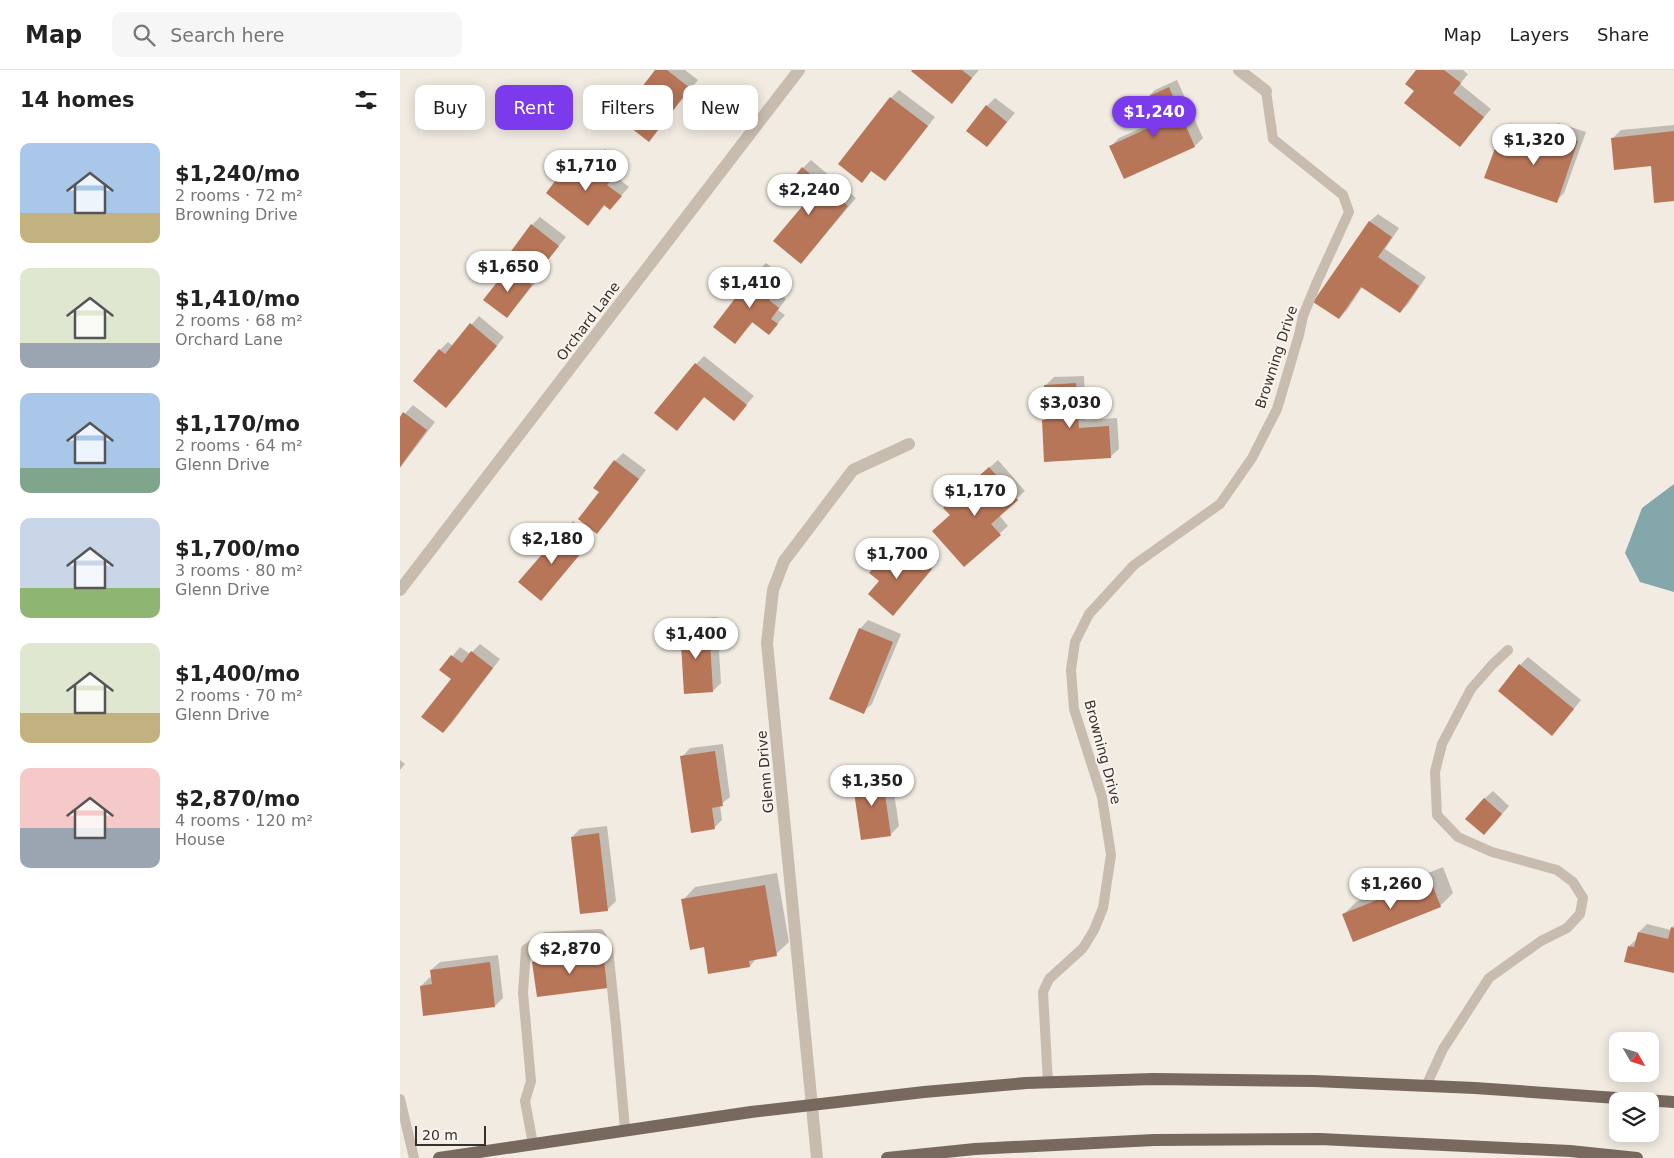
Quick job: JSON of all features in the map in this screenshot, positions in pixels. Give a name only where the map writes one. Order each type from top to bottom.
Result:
[{"type":"main road","points":[[439,1158],[625,1130],[812,1105],[924,1092],[1048,1083],[1153,1079],[1314,1081],[1634,1098],[1674,1102]]},
{"type":"main road","points":[[888,1158],[975,1149],[1154,1140],[1320,1139],[1570,1151],[1637,1158]]},
{"type":"street","name":"Orchard Lane","points":[[400,590],[799,70]]},
{"type":"street","name":"Browning Drive","points":[[1238,70],[1266,91]]},
{"type":"street","name":"Glenn Drive","points":[[817,1158],[767,643],[773,590],[784,561],[853,470],[909,444]]},
{"type":"lane","name":"Browning Drive","points":[[1048,1083],[1043,992],[1049,979],[1083,948],[1094,930],[1103,908],[1111,855],[1102,797],[1074,709],[1071,670],[1075,642],[1089,614],[1134,565],[1220,504],[1252,458],[1277,409],[1297,344],[1303,316],[1349,212],[1343,195],[1273,139],[1266,91]]},
{"type":"lane","points":[[1426,1086],[1443,1048],[1489,978],[1541,941],[1567,928],[1580,914],[1584,898],[1573,882],[1557,870],[1492,852],[1458,837],[1438,815],[1435,772],[1442,744],[1471,689],[1508,650]]},
{"type":"lane","points":[[533,1144],[525,1100],[531,1081],[523,994],[526,948],[546,937],[600,934],[608,949],[625,1130]]},
{"type":"lane","points":[[400,1099],[414,1158]]},
{"type":"water","points":[[1674,484],[1674,592],[1640,582],[1625,553],[1642,508]]},
{"type":"building","points":[[655,70],[667,70],[686,85],[683,85],[683,97],[673,110],[673,85],[643,85]]},
{"type":"building","points":[[912,70],[962,70],[972,78],[952,104]]},
{"type":"building","points":[[1416,70],[1444,70],[1461,83],[1453,93],[1484,117],[1460,147],[1404,103],[1414,91],[1405,84]]},
{"type":"building","points":[[1169,87],[1195,147],[1124,179],[1109,146],[1157,124],[1145,98]]},
{"type":"building","points":[[890,97],[928,126],[885,181],[871,171],[862,183],[838,164]]},
{"type":"building","points":[[986,105],[1007,122],[987,147],[966,131]]},
{"type":"building","points":[[634,130],[658,130],[649,142]]},
{"type":"building","points":[[1548,130],[1578,141],[1557,203],[1484,178],[1498,140],[1540,154]]},
{"type":"building","points":[[1674,131],[1674,201],[1654,203],[1651,166],[1614,170],[1611,138]]},
{"type":"building","points":[[596,156],[617,173],[607,185],[622,196],[610,210],[604,205],[588,226],[546,193],[562,172],[576,182]]},
{"type":"building","points":[[802,167],[848,206],[801,264],[773,241],[805,203],[786,187]]},
{"type":"building","points":[[1369,221],[1392,237],[1378,257],[1419,286],[1400,313],[1361,287],[1339,319],[1313,302]]},
{"type":"building","points":[[531,224],[559,246],[536,275],[509,254]]},
{"type":"building","points":[[509,267],[532,285],[507,318],[483,300]]},
{"type":"building","points":[[757,270],[778,287],[769,300],[779,308],[771,319],[778,324],[769,335],[752,322],[735,344],[713,327]]},
{"type":"building","points":[[470,323],[497,346],[446,408],[413,381],[439,349],[445,354]]},
{"type":"building","points":[[695,363],[747,405],[734,421],[704,397],[677,431],[654,413]]},
{"type":"building","points":[[1076,383],[1079,428],[1109,426],[1111,458],[1044,462],[1042,420],[1046,420],[1044,385]]},
{"type":"building","points":[[403,412],[427,430],[400,467],[400,417]]},
{"type":"building","points":[[614,460],[639,479],[597,534],[578,519],[599,492],[593,488]]},
{"type":"building","points":[[989,467],[1018,500],[991,524],[1001,535],[964,567],[932,531],[950,515],[943,508]]},
{"type":"building","points":[[564,529],[586,547],[541,601],[518,582]]},
{"type":"building","points":[[907,548],[932,569],[893,616],[868,594],[879,581],[869,573],[887,552],[896,560]]},
{"type":"building","points":[[709,625],[713,692],[684,694],[680,627]]},
{"type":"building","points":[[859,628],[893,642],[864,714],[829,699]]},
{"type":"building","points":[[471,651],[493,668],[443,733],[421,717],[451,679],[439,670],[451,655],[462,663]]},
{"type":"building","points":[[1519,664],[1574,709],[1552,736],[1498,691]]},
{"type":"building","points":[[715,751],[723,806],[712,808],[715,829],[691,833],[680,756]]},
{"type":"building","points":[[882,774],[891,836],[861,840],[852,778]]},
{"type":"building","points":[[1484,798],[1502,814],[1484,835],[1465,819]]},
{"type":"building","points":[[599,833],[608,911],[580,914],[571,837]]},
{"type":"building","points":[[1430,879],[1441,907],[1353,942],[1342,914]]},
{"type":"building","points":[[765,885],[777,956],[749,961],[750,967],[708,974],[704,947],[690,950],[681,899]]},
{"type":"building","points":[[1671,927],[1674,928],[1674,973],[1624,962],[1628,946],[1634,947],[1638,932],[1668,939]]},
{"type":"building","points":[[603,952],[608,988],[537,997],[532,962]]},
{"type":"building","points":[[490,962],[495,1007],[423,1016],[420,986],[432,984],[430,970]]}]
